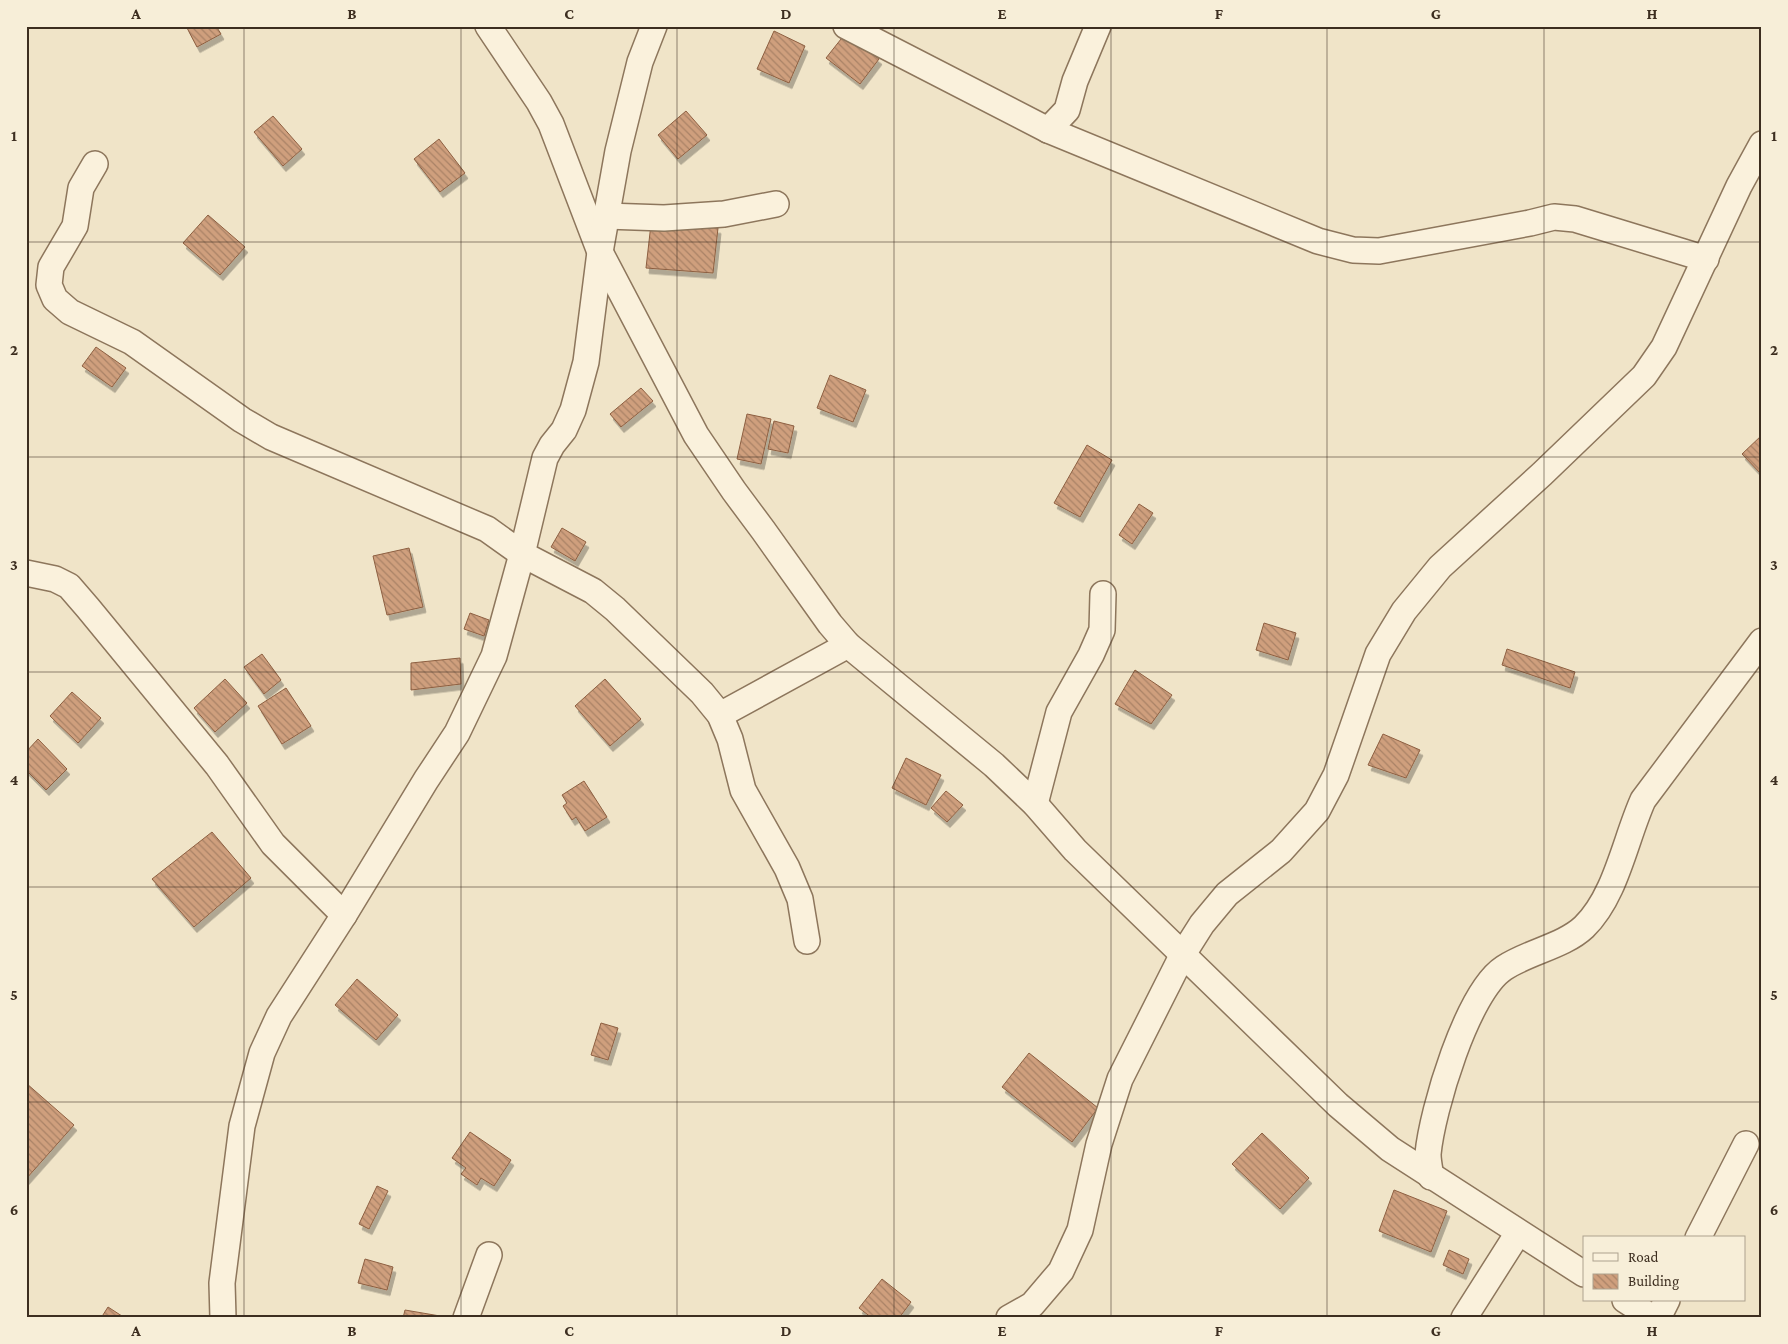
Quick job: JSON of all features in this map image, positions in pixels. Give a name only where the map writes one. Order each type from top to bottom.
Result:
[{"type":"street","points":[[488,26],[539,102],[551,124],[600,252],[696,435],[830,624],[848,645],[994,765],[1035,804],[1075,850],[1338,1105],[1390,1150],[1583,1273]]},
{"type":"street","points":[[223,1318],[222,1283],[242,1126],[262,1053],[279,1016],[344,916],[426,780],[457,734],[494,656],[522,554],[545,458],[564,430],[574,410],[586,362],[600,252],[618,151],[640,62],[654,26]]},
{"type":"street","points":[[846,26],[1048,130],[1318,241],[1353,250],[1379,251],[1554,217],[1575,219],[1706,259]]},
{"type":"street","points":[[1048,130],[1067,110],[1075,81],[1098,26]]},
{"type":"street","points":[[1009,1318],[1032,1305],[1061,1271],[1080,1230],[1099,1144],[1120,1079],[1183,954],[1202,924],[1227,894],[1281,851],[1317,811],[1336,775],[1378,654],[1404,611],[1440,567],[1542,474],[1644,376],[1664,347],[1739,186],[1762,144]]},
{"type":"street","points":[[95,164],[81,188],[75,226],[51,267],[50,285],[55,299],[70,312],[132,342],[242,420],[271,437],[487,529],[522,554],[593,591],[615,609],[702,693],[720,715],[730,739],[743,790],[787,868],[800,900],[807,941]]},
{"type":"street","points":[[606,216],[664,218],[724,214],[776,204]]},
{"type":"street","points":[[26,574],[56,579],[69,586],[216,765],[273,844],[344,916]]},
{"type":"street","points":[[1035,804],[1059,712],[1091,655],[1102,630],[1102,594]]},
{"type":"street","points":[[1431,1177],[1428,1157],[1438,1100],[1465,1024],[1484,988],[1502,969],[1525,956],[1559,943],[1584,927],[1600,906],[1612,883],[1643,800],[1762,641]]},
{"type":"street","points":[[720,715],[848,645]]},
{"type":"street","points":[[1699,1236],[1746,1144]]},
{"type":"street","points":[[1464,1318],[1518,1233]]},
{"type":"street","points":[[466,1318],[489,1255]]},
{"type":"street","points":[[1628,1302],[1653,1318]]},
{"type":"street","points":[[1658,1318],[1666,1302]]},
{"type":"building","points":[[186,26],[216,26],[221,34],[197,47]]},
{"type":"building","points":[[774,31],[805,46],[789,83],[757,69]]},
{"type":"building","points":[[845,34],[879,59],[860,84],[826,58]]},
{"type":"building","points":[[686,111],[707,135],[678,159],[658,135]]},
{"type":"building","points":[[273,116],[302,149],[283,166],[254,132]]},
{"type":"building","points":[[439,139],[465,173],[440,192],[414,159]]},
{"type":"building","points":[[208,215],[245,247],[220,275],[183,243]]},
{"type":"building","points":[[651,224],[718,228],[713,273],[646,268]]},
{"type":"building","points":[[96,347],[126,368],[112,387],[82,366]]},
{"type":"building","points":[[830,375],[866,390],[853,422],[817,408]]},
{"type":"building","points":[[641,388],[653,401],[621,427],[610,414]]},
{"type":"building","points":[[747,414],[771,419],[761,464],[737,459]]},
{"type":"building","points":[[774,421],[794,426],[788,453],[768,449]]},
{"type":"building","points":[[1762,435],[1762,475],[1742,454]]},
{"type":"building","points":[[1087,445],[1112,460],[1080,517],[1054,503]]},
{"type":"building","points":[[1139,504],[1153,513],[1132,544],[1119,535]]},
{"type":"building","points":[[562,528],[586,542],[575,561],[551,547]]},
{"type":"building","points":[[409,548],[423,607],[387,615],[373,556]]},
{"type":"building","points":[[470,613],[489,620],[484,636],[464,629]]},
{"type":"building","points":[[1264,623],[1296,633],[1288,660],[1256,650]]},
{"type":"building","points":[[1507,649],[1575,672],[1570,688],[1502,665]]},
{"type":"building","points":[[262,654],[281,680],[264,694],[244,667]]},
{"type":"building","points":[[460,658],[461,684],[411,690],[411,663]]},
{"type":"building","points":[[1135,670],[1172,695],[1151,724],[1115,704]]},
{"type":"building","points":[[225,679],[247,703],[215,732],[194,708]]},
{"type":"building","points":[[605,679],[641,719],[610,746],[575,706]]},
{"type":"building","points":[[286,688],[311,726],[282,744],[258,706]]},
{"type":"building","points":[[72,692],[101,718],[78,743],[50,716]]},
{"type":"building","points":[[1383,734],[1420,750],[1406,778],[1368,765]]},
{"type":"building","points":[[38,739],[67,769],[46,790],[26,770],[26,752]]},
{"type":"building","points":[[906,758],[941,775],[926,805],[892,788]]},
{"type":"building","points":[[584,781],[607,817],[585,831],[576,817],[572,820],[563,806],[567,803],[562,795]]},
{"type":"building","points":[[946,791],[963,805],[947,822],[931,808]]},
{"type":"building","points":[[212,832],[251,878],[194,927],[152,879]]},
{"type":"building","points":[[357,979],[398,1015],[376,1040],[335,1005]]},
{"type":"building","points":[[601,1023],[618,1028],[608,1060],[591,1055]]},
{"type":"building","points":[[1029,1053],[1098,1108],[1072,1142],[1002,1087]]},
{"type":"building","points":[[26,1083],[74,1125],[26,1179]]},
{"type":"building","points":[[470,1132],[511,1160],[494,1186],[481,1178],[477,1185],[461,1174],[466,1168],[452,1158]]},
{"type":"building","points":[[1262,1133],[1309,1178],[1280,1209],[1232,1164]]},
{"type":"building","points":[[377,1186],[388,1191],[369,1229],[359,1224]]},
{"type":"building","points":[[1394,1190],[1447,1211],[1431,1252],[1379,1231]]},
{"type":"building","points":[[1449,1250],[1469,1259],[1463,1274],[1443,1265]]},
{"type":"building","points":[[365,1259],[393,1267],[387,1290],[358,1283]]},
{"type":"building","points":[[882,1279],[911,1302],[899,1318],[872,1318],[859,1308]]},
{"type":"building","points":[[108,1307],[125,1318],[101,1318]]},
{"type":"building","points":[[405,1310],[440,1316],[439,1318],[403,1318]]}]
